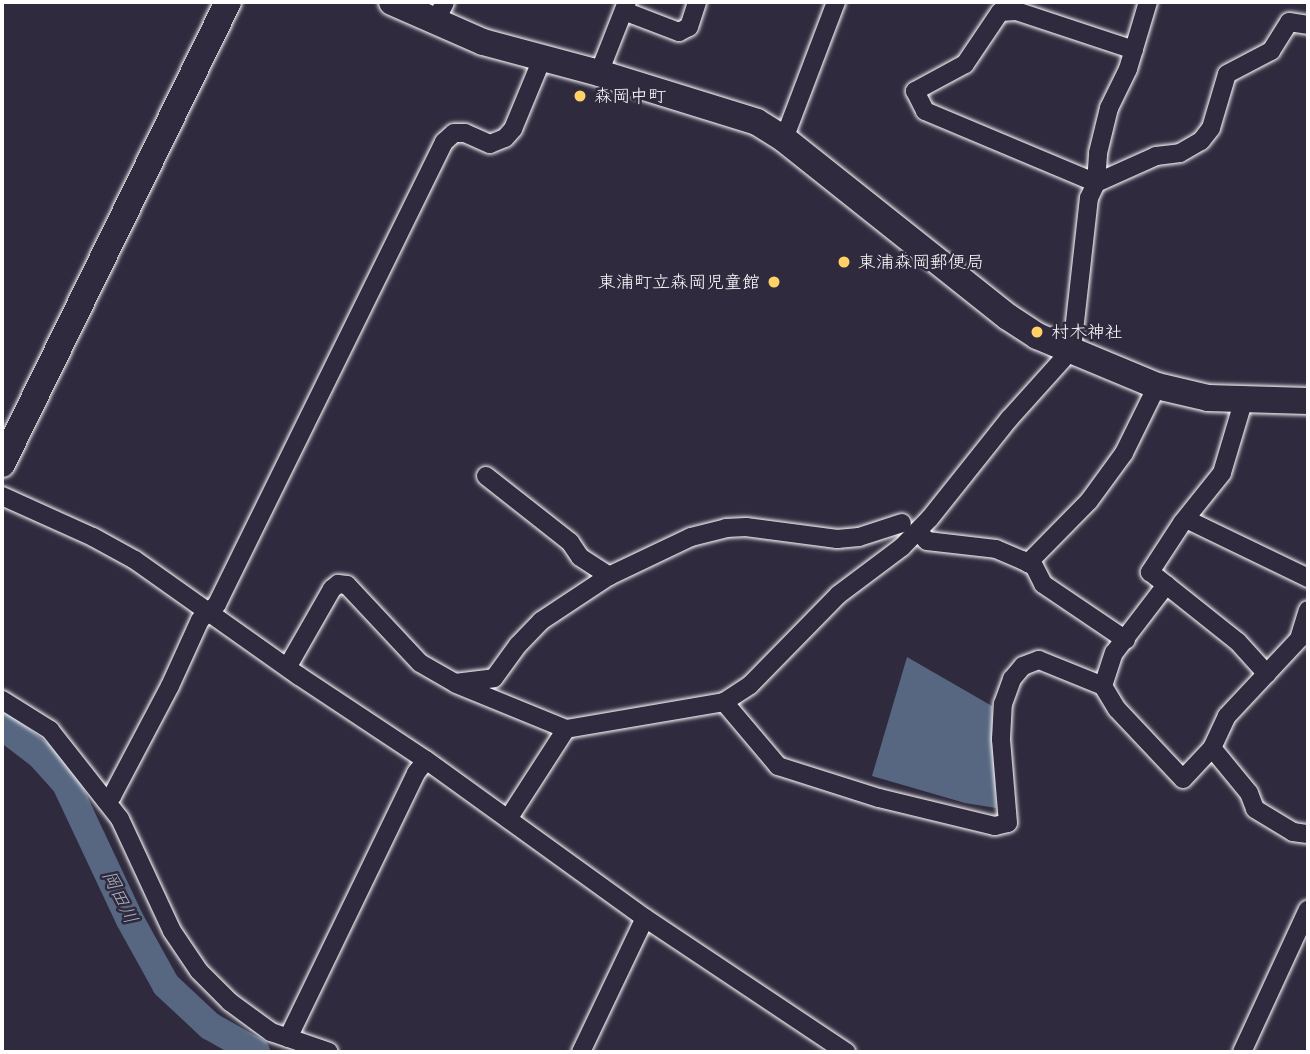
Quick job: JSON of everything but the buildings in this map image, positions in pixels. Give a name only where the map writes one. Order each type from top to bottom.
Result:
[{"type":"street","points":[[2,464],[228,2]]},
{"type":"street","points":[[392,2],[440,12],[483,42],[599,73],[757,122],[784,139],[1008,317],[1037,336],[1157,386],[1208,398],[1308,401]]},
{"type":"street","points":[[599,73],[625,6],[679,32],[689,26],[697,2]]},
{"type":"street","points":[[784,139],[836,2]]},
{"type":"street","points":[[288,666],[332,589],[343,584],[420,663],[455,683],[566,729],[724,702],[750,685],[838,594],[902,547],[910,527],[1072,349],[1089,198],[1096,183],[1098,153],[1109,108],[1134,50],[1148,2]]},
{"type":"street","points":[[1134,50],[1016,11],[1000,12],[965,64],[915,91],[926,111],[1096,183],[1156,156],[1180,153],[1201,141],[1212,128],[1227,74],[1271,51],[1289,22],[1308,25]]},
{"type":"street","points":[[106,801],[112,796],[200,620],[217,604],[444,142],[454,133],[465,133],[490,144],[505,138],[513,129],[542,59]]},
{"type":"street","points":[[1028,563],[1096,492],[1124,453],[1157,386]]},
{"type":"street","points":[[1244,398],[1222,473],[1150,572],[1238,642],[1267,674]]},
{"type":"street","points":[[486,476],[570,542],[580,557],[609,576]]},
{"type":"street","points":[[2,496],[112,547],[426,760],[645,918],[846,1052]]},
{"type":"street","points":[[1186,519],[1308,578]]},
{"type":"street","points":[[455,683],[494,678],[527,634],[609,576],[679,541],[726,528],[746,527],[837,539],[910,527]]},
{"type":"street","points":[[910,527],[927,541],[996,549],[1034,566],[1043,584],[1126,640]]},
{"type":"street","points":[[1103,686],[1114,653],[1166,585]]},
{"type":"street","points":[[724,702],[778,766],[878,798],[995,825],[1008,823],[1002,739],[1003,704],[1012,679],[1023,666],[1039,660],[1103,686],[1117,709],[1183,779],[1212,748],[1227,716],[1299,639],[1308,610]]},
{"type":"street","points":[[2,700],[50,730],[106,801],[132,840],[172,931],[199,971],[251,1018],[288,1038],[330,1052]]},
{"type":"street","points":[[508,819],[566,729]]},
{"type":"street","points":[[1212,748],[1249,793],[1255,809],[1293,832],[1308,834]]},
{"type":"street","points":[[288,1038],[416,773],[426,760]]},
{"type":"street","points":[[1242,1052],[1308,909]]},
{"type":"street","points":[[581,1052],[645,918]]},
{"type":"water","points":[[907,657],[992,706],[996,808],[965,803],[872,776]]},
{"type":"waterway","name":"岡田川","points":[[2,726],[40,755],[66,784],[130,920],[166,985],[210,1026],[256,1052]]},
{"type":"place","name":"森岡中町","points":[[580,96]]},
{"type":"place","name":"東浦森岡郵便局","points":[[844,262]]},
{"type":"place","name":"東浦町立森岡児童館","points":[[774,282]]},
{"type":"place","name":"村木神社","points":[[1037,332]]}]
